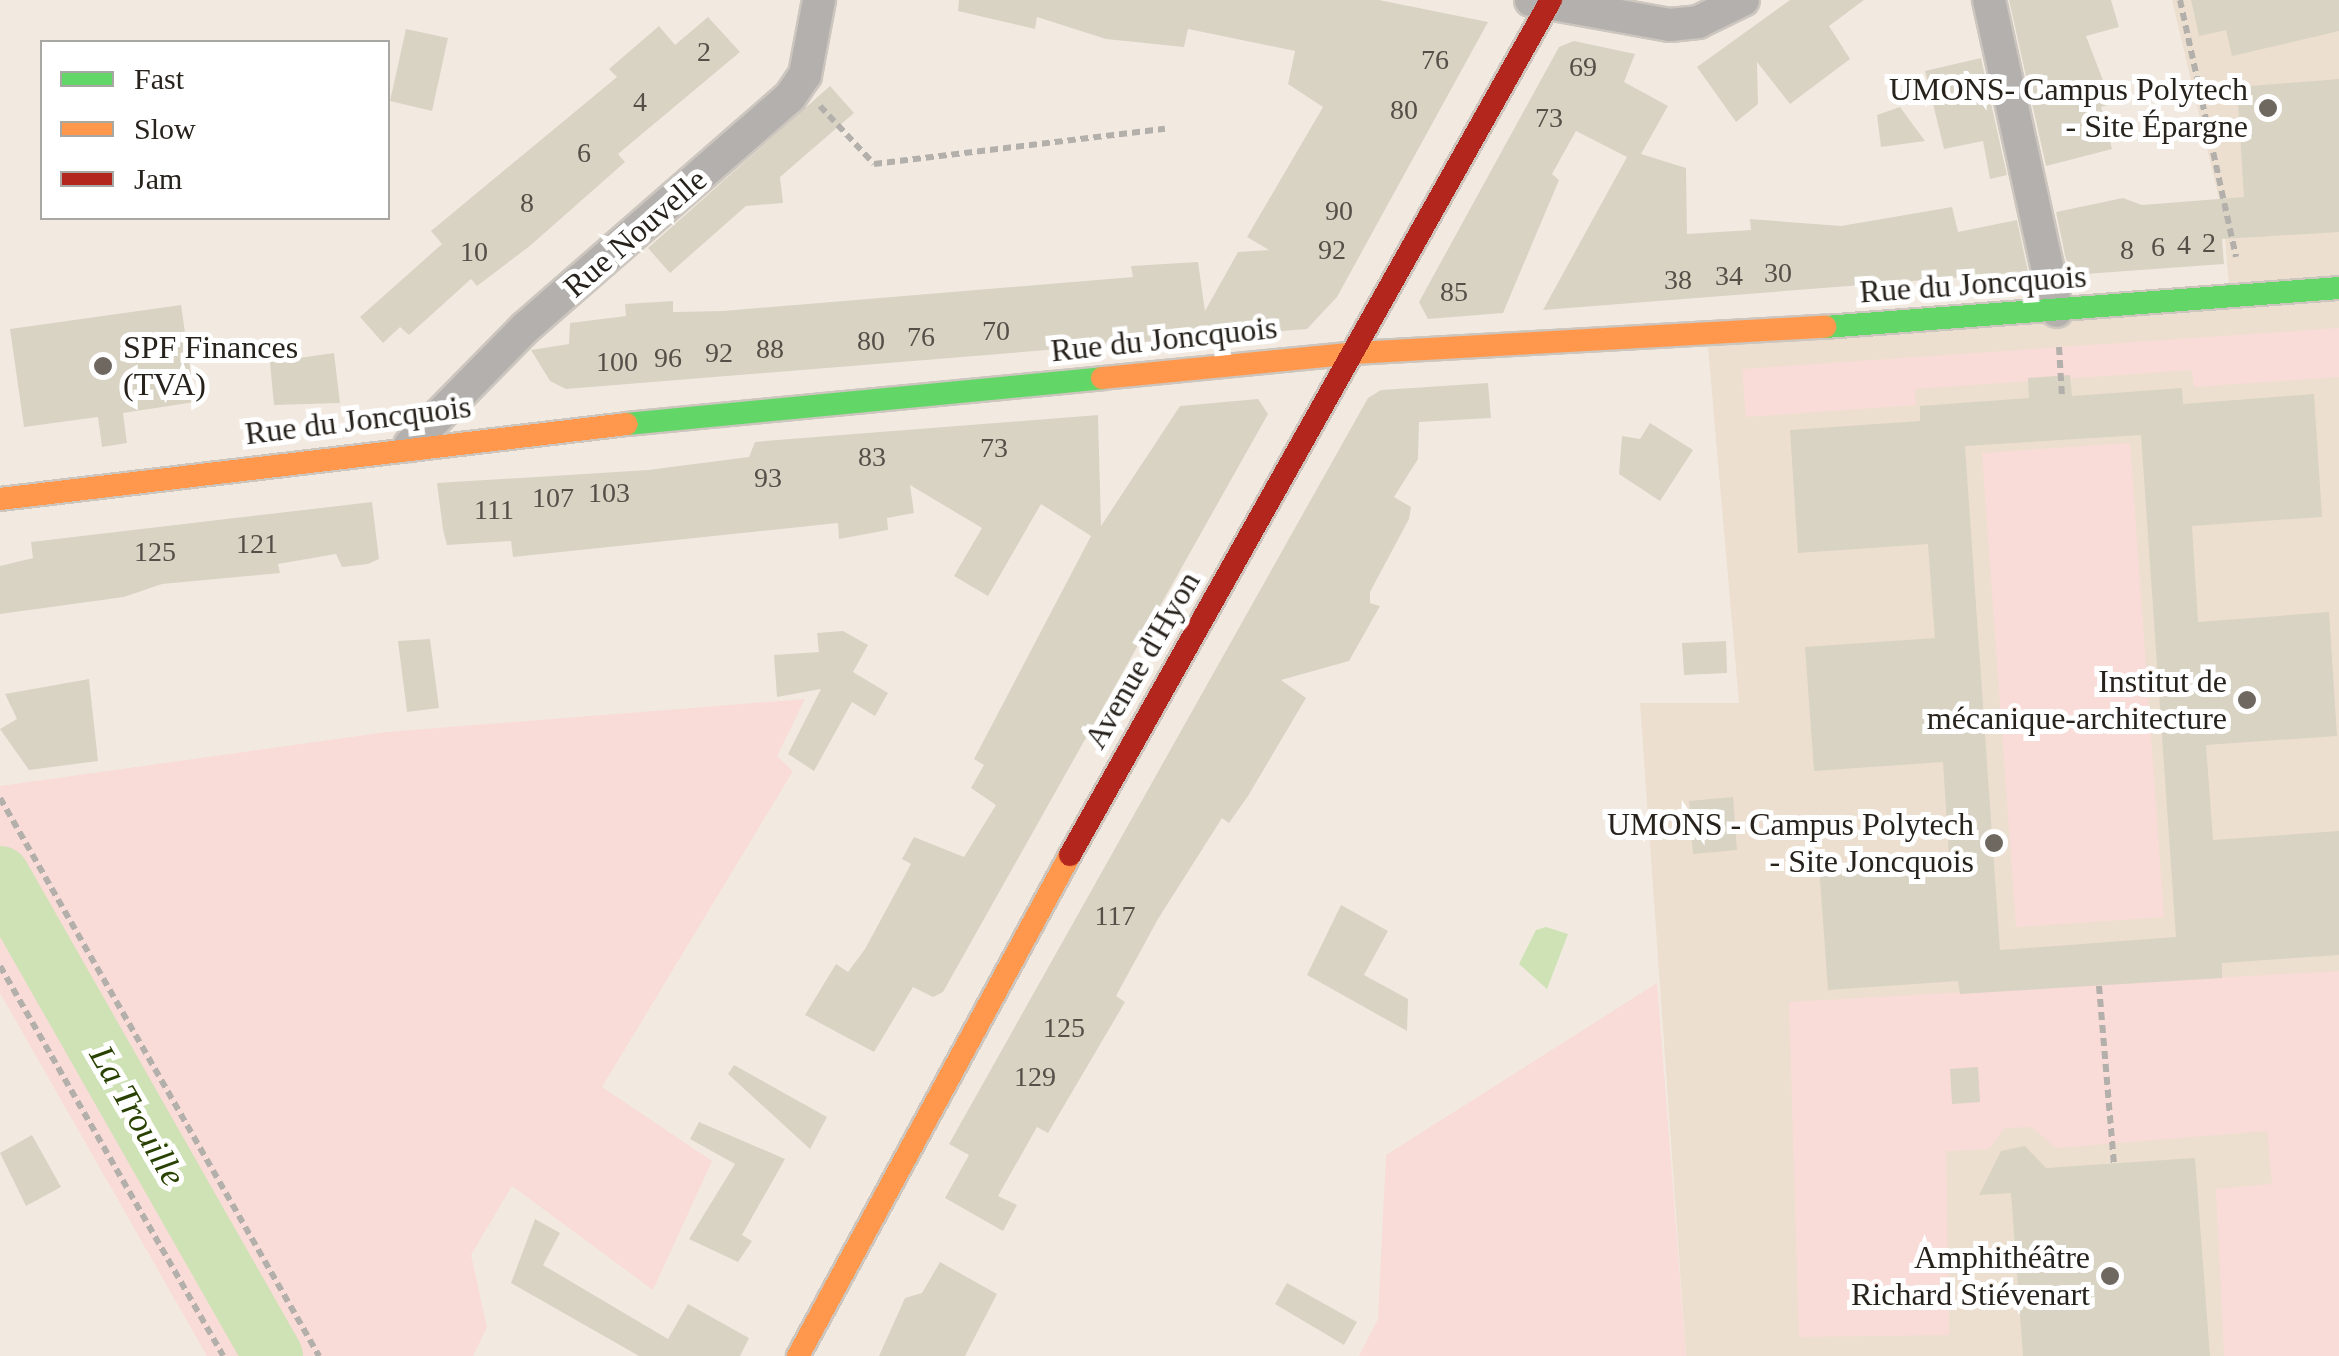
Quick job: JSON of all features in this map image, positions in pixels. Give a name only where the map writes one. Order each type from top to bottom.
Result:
[{"type":"street","points":[[798,84],[819,0]]},
{"type":"street","points":[[1544,1],[1670,24],[1698,22],[1743,0]]},
{"type":"street","points":[[1989,0],[2058,311]]},
{"type":"street","name":"Avenue d'Hyon","points":[[798,1356],[1109,783],[1355,353],[1544,1]]},
{"type":"street","name":"Rue Nouvelle","points":[[410,444],[526,328],[798,84]]},
{"type":"street","name":"Rue du Joncquois","points":[[0,498],[410,444],[1355,353],[2058,311],[2339,288]]},
{"type":"path","points":[[2180,0],[2234,235],[2240,296]]},
{"type":"path","points":[[798,84],[874,164],[1165,129]]},
{"type":"path","points":[[2058,311],[2062,396]]},
{"type":"path","points":[[0,798],[318,1356]]},
{"type":"path","points":[[0,966],[224,1356]]},
{"type":"path","points":[[2099,986],[2114,1164]]},
{"type":"shaded area","name":"UMONS - Campus Polytech - Site Joncquois","points":[[2172,0],[2339,0],[2339,1356],[1686,1356],[1640,703],[1739,703],[1707,336],[2230,297],[2223,216]]},
{"type":"shaded area","points":[[2339,328],[2339,377],[2194,387],[2192,370],[1915,389],[1916,405],[1746,417],[1742,369]]},
{"type":"shaded area","points":[[2130,443],[2164,917],[2016,927],[1982,453]]},
{"type":"shaded area","points":[[805,699],[777,756],[793,771],[602,1087],[712,1161],[653,1290],[512,1186],[471,1255],[487,1327],[473,1356],[207,1356],[0,993],[0,786],[387,732]]},
{"type":"shaded area","points":[[1546,927],[1568,934],[1547,989],[1519,964],[1536,930]]},
{"type":"shaded area","points":[[2339,971],[2339,1356],[2224,1356],[2216,1189],[2272,1184],[2267,1131],[2056,1148],[2032,1127],[2005,1128],[1989,1149],[1946,1151],[1949,1335],[1799,1337],[1789,1002]]},
{"type":"shaded area","points":[[1657,983],[1686,1356],[1359,1356],[1378,1319],[1386,1155]]},
{"type":"building","points":[[959,0],[1379,0],[1488,22],[1337,297],[1307,329],[566,389],[550,381],[531,350],[569,344],[570,323],[626,316],[625,304],[673,301],[673,312],[723,311],[1133,277],[1131,266],[1198,262],[1205,311],[1238,252],[1269,250],[1247,237],[1323,107],[1288,84],[1295,51],[1188,29],[1184,47],[1106,39],[1037,17],[1035,29],[958,11]]},
{"type":"building","points":[[1790,0],[1864,0],[1829,26],[1850,59],[1790,104],[1757,62],[1758,104],[1736,122],[1697,67]]},
{"type":"building","points":[[2009,0],[2111,0],[2119,27],[2086,36],[2104,83],[2108,105],[2101,107],[2112,149],[2046,166]]},
{"type":"building","points":[[2191,0],[2339,0],[2339,31],[2232,56],[2226,30],[2199,36]]},
{"type":"building","points":[[708,17],[740,52],[618,154],[625,162],[531,245],[477,286],[471,279],[409,335],[400,327],[383,343],[360,317],[442,244],[431,231],[617,77],[609,69],[659,26],[675,45]]},
{"type":"building","points":[[406,29],[448,38],[432,111],[390,101]]},
{"type":"building","points":[[1574,41],[1635,54],[1624,82],[1668,106],[1641,154],[1686,168],[1687,234],[1751,230],[1750,219],[1841,226],[1952,207],[1958,232],[2017,220],[2028,272],[1543,310],[1627,157],[1576,131],[1552,174],[1559,180],[1503,313],[1428,319],[1419,302],[1559,47]]},
{"type":"building","points":[[1981,58],[2007,175],[1990,179],[1983,141],[1944,149],[1925,71]]},
{"type":"building","points":[[2339,79],[2339,232],[2222,239],[2224,264],[2085,274],[2066,260],[2056,212],[2123,198],[2142,205],[2244,197],[2237,87]]},
{"type":"building","points":[[830,86],[854,113],[780,177],[783,203],[746,206],[670,273],[648,248]]},
{"type":"building","points":[[1900,107],[1925,141],[1881,147],[1877,115]]},
{"type":"building","name":"SPF Finances (TVA)","points":[[181,305],[195,402],[123,413],[127,443],[102,447],[98,417],[24,427],[10,329]]},
{"type":"building","points":[[298,348],[299,358],[334,353],[340,403],[274,405],[269,352]]},
{"type":"building","name":"Institut de mécanique-architecture","points":[[2070,375],[2072,396],[2182,388],[2183,404],[2314,394],[2322,517],[2192,526],[2198,622],[2329,612],[2337,736],[2206,745],[2213,840],[2339,831],[2339,955],[2222,963],[2222,978],[1960,994],[1958,981],[1828,990],[1819,866],[1949,856],[1943,762],[1814,771],[1805,647],[1935,638],[1928,544],[1798,553],[1790,430],[1920,421],[1920,406],[2029,398],[2028,378]],"holes":[[[2141,435],[2176,937],[2000,950],[1965,446]]]},
{"type":"building","points":[[1488,383],[1491,418],[1419,422],[1418,459],[1394,497],[1411,507],[1409,519],[1370,592],[1370,603],[1380,606],[1349,661],[1281,680],[1306,698],[1248,796],[1229,823],[1222,818],[1158,919],[1116,996],[1125,1002],[1048,1133],[1037,1127],[998,1196],[1017,1205],[1003,1231],[945,1198],[969,1155],[949,1144],[1368,398],[1381,390]]},
{"type":"building","points":[[1258,399],[1268,414],[943,992],[933,997],[913,987],[874,1052],[805,1015],[836,964],[848,972],[865,949],[911,864],[902,859],[914,837],[964,857],[996,805],[971,788],[984,765],[974,759],[1091,536],[1041,504],[988,596],[954,576],[982,528],[910,485],[914,513],[887,518],[888,530],[839,539],[838,523],[513,557],[511,541],[447,545],[443,530],[437,483],[648,470],[749,457],[755,442],[1098,415],[1101,526],[1180,406]]},
{"type":"building","points":[[1650,423],[1693,450],[1660,501],[1619,474],[1622,436],[1640,439]]},
{"type":"building","points":[[372,502],[379,559],[368,564],[342,567],[336,554],[278,564],[280,573],[162,584],[124,597],[0,614],[0,566],[33,558],[31,542]]},
{"type":"building","points":[[843,631],[868,645],[853,672],[888,693],[875,716],[852,702],[814,771],[788,754],[821,689],[777,697],[774,655],[819,652],[817,633]]},
{"type":"building","points":[[430,639],[439,708],[407,712],[398,641]]},
{"type":"building","points":[[1726,641],[1727,673],[1684,675],[1682,643]]},
{"type":"building","points":[[89,679],[98,761],[29,770],[0,729],[17,719],[5,694]]},
{"type":"building","points":[[1733,797],[1737,850],[1693,854],[1689,801]]},
{"type":"building","points":[[1341,905],[1388,931],[1364,975],[1408,999],[1407,1031],[1307,975]]},
{"type":"building","points":[[734,1065],[827,1117],[810,1149],[728,1074]]},
{"type":"building","points":[[1978,1067],[1980,1102],[1952,1104],[1950,1069]]},
{"type":"building","points":[[699,1122],[785,1159],[742,1235],[752,1241],[738,1262],[689,1239],[735,1164],[690,1139]]},
{"type":"building","points":[[32,1135],[61,1187],[26,1206],[0,1153]]},
{"type":"building","name":"Amphithéâtre Richard Stiévenart","points":[[2025,1146],[2046,1168],[2195,1158],[2210,1356],[2023,1356],[2011,1193],[1979,1195],[2001,1151]]},
{"type":"building","points":[[535,1219],[560,1233],[543,1265],[668,1339],[688,1304],[749,1338],[740,1356],[639,1356],[511,1283]]},
{"type":"building","points":[[940,1262],[997,1294],[965,1356],[879,1356],[905,1298],[922,1293]]},
{"type":"building","points":[[1287,1283],[1357,1322],[1344,1345],[1275,1304]]},
{"type":"waterway","name":"La Trouille","points":[[0,876],[273,1356]]},
{"type":"traffic: fast","points":[[1825,327],[2339,288]]},
{"type":"traffic: fast","points":[[627,424],[1102,378]]},
{"type":"traffic: slow","points":[[1102,378],[1355,353],[1825,327]]},
{"type":"traffic: slow","points":[[0,499],[627,424]]},
{"type":"traffic: slow","points":[[798,1356],[1070,855]]},
{"type":"traffic: jam","points":[[1070,855],[1551,0]]},
{"type":"place","name":"UMONS- Campus Polytech - Site Épargne","points":[[2268,108]]},
{"type":"place","name":"SPF Finances (TVA)","points":[[103,366]]},
{"type":"place","name":"Institut de mécanique-architecture","points":[[2247,700]]},
{"type":"place","name":"UMONS - Campus Polytech - Site Joncquois","points":[[1994,843]]},
{"type":"place","name":"Amphithéâtre Richard Stiévenart","points":[[2110,1276]]}]
